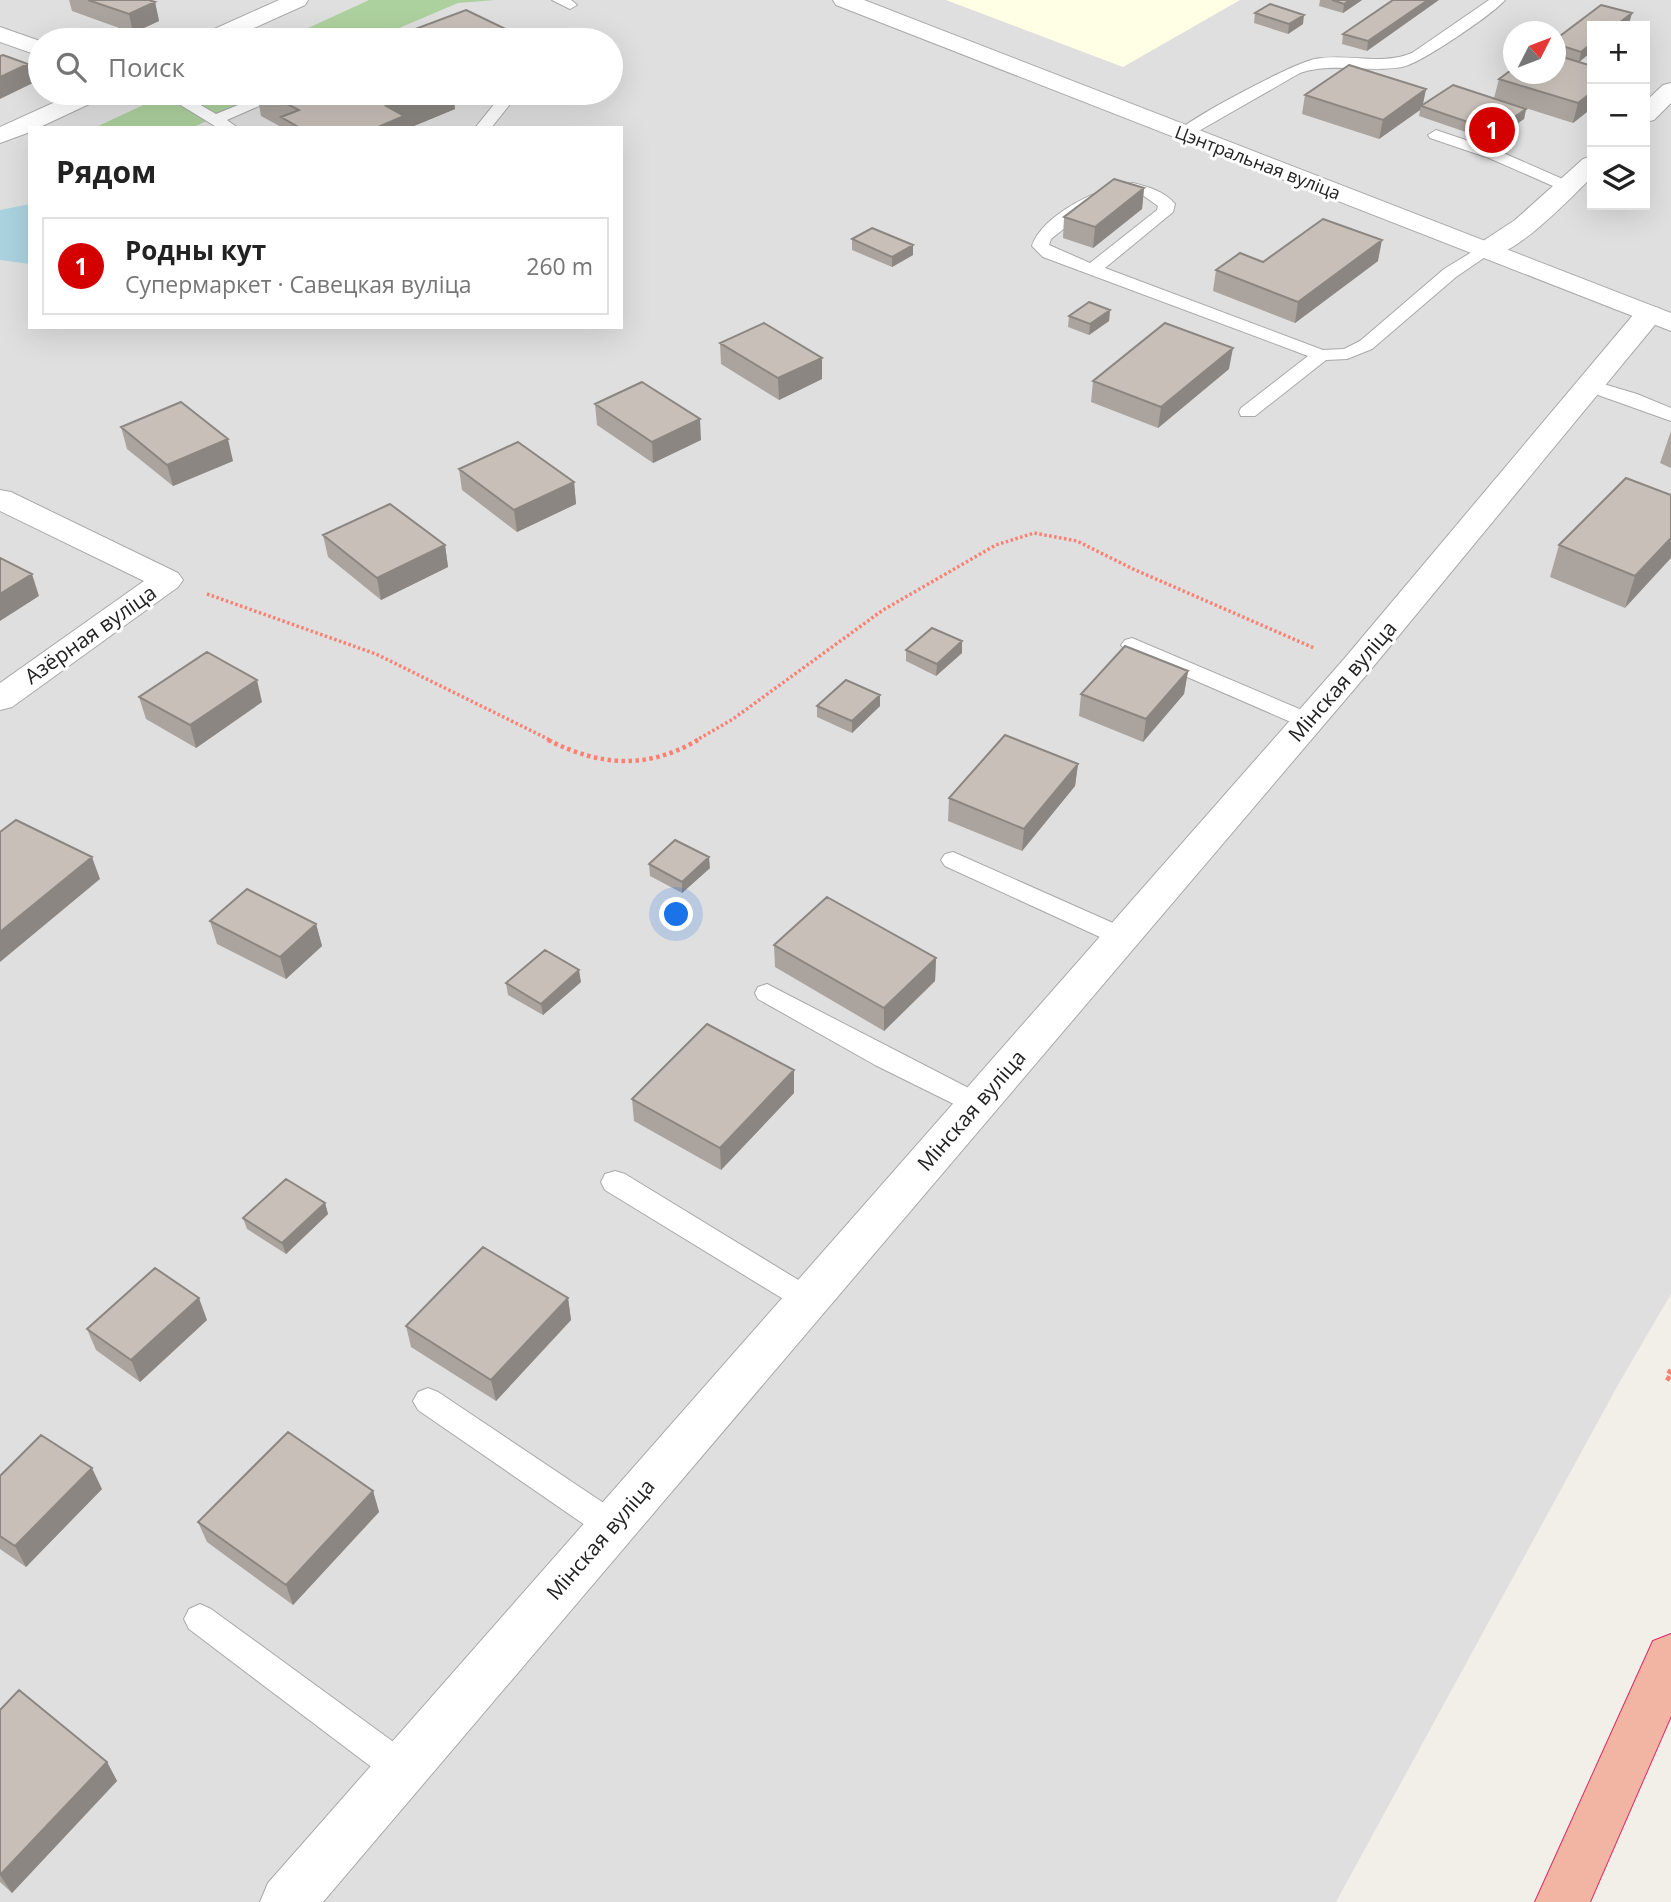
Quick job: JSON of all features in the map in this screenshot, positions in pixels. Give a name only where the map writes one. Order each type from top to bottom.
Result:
[{"type":"highway","points":[[1562,1902],[1671,1658]]},
{"type":"street","points":[[235,28],[297,0]]},
{"type":"street","name":"Цэнтральная вуліца","points":[[844,0],[1660,318]]},
{"type":"street","points":[[0,34],[28,44]]},
{"type":"street","points":[[1650,110],[1671,90]]},
{"type":"street","points":[[0,136],[68,105]]},
{"type":"street","points":[[1486,251],[1524,226],[1587,169]]},
{"type":"street","name":"Мінская вуліца","points":[[287,1902],[1356,666],[1590,386],[1660,318]]},
{"type":"street","name":"Азёрная вуліца","points":[[0,499],[167,580],[0,699]]},
{"type":"lane","points":[[1184,133],[1295,70],[1317,63],[1401,63],[1417,56],[1498,0]]},
{"type":"lane","points":[[191,105],[227,126]]},
{"type":"lane","points":[[216,119],[251,105]]},
{"type":"lane","points":[[486,126],[502,105]]},
{"type":"lane","points":[[1436,135],[1495,155],[1568,187]]},
{"type":"lane","points":[[1093,269],[1165,212],[1167,204],[1149,194],[1130,188],[1114,187],[1102,192],[1043,237],[1041,246],[1049,253],[1321,355],[1347,354],[1366,345],[1450,273],[1486,251]]},
{"type":"lane","points":[[1248,412],[1321,355]]},
{"type":"lane","points":[[1590,386],[1630,398],[1671,415]]},
{"type":"lane","points":[[1132,645],[1308,721]]},
{"type":"lane","points":[[953,860],[1122,937]]},
{"type":"lane","points":[[766,993],[884,1058],[977,1104]]},
{"type":"lane","points":[[615,1182],[808,1300]]},
{"type":"lane","points":[[428,1401],[612,1526]]},
{"type":"lane","points":[[200,1619],[402,1769]]},
{"type":"path","points":[[167,580],[376,654],[577,754],[622,763],[675,753],[733,719],[883,610],[996,545],[1034,533],[1077,541],[1133,569],[1356,666]]},
{"type":"path","points":[[1671,1370],[1665,1377],[1671,1380]]},
{"type":"shaded area","points":[[0,0],[1671,0],[1671,1294],[1619,1383],[1336,1902],[0,1902]]},
{"type":"shaded area","points":[[946,0],[1240,0],[1123,67]]},
{"type":"green space","points":[[369,0],[495,0],[458,3],[399,28],[308,28]]},
{"type":"green space","points":[[143,105],[239,105],[196,126],[98,126]]},
{"type":"water","points":[[28,204],[28,264],[0,260],[0,210]]},
{"type":"building","points":[[88,0],[149,0],[155,2],[129,14]]},
{"type":"building","points":[[1332,0],[1350,0],[1344,4]]},
{"type":"building","points":[[1393,0],[1428,0],[1368,41],[1343,34]]},
{"type":"building","points":[[1270,4],[1304,15],[1289,24],[1255,13]]},
{"type":"building","points":[[1601,5],[1632,13],[1622,21],[1587,21],[1587,47],[1581,52],[1566,47],[1566,31]]},
{"type":"building","points":[[466,10],[504,28],[418,28]]},
{"type":"building","points":[[0,56],[28,64],[0,77]]},
{"type":"building","points":[[1566,58],[1587,64],[1587,96],[1578,103],[1515,84],[1566,84]]},
{"type":"building","points":[[1349,65],[1426,89],[1383,120],[1305,95]]},
{"type":"building","points":[[1453,85],[1526,109],[1494,131],[1421,106]]},
{"type":"building","points":[[289,105],[389,105],[386,106],[404,116],[381,126],[297,126],[281,117],[299,110]]},
{"type":"building","points":[[1114,179],[1144,188],[1095,227],[1064,217]]},
{"type":"building","points":[[1323,219],[1382,240],[1298,302],[1216,270],[1240,253],[1263,262]]},
{"type":"building","points":[[872,228],[913,245],[892,257],[852,239]]},
{"type":"building","points":[[1089,302],[1110,310],[1090,324],[1069,316]]},
{"type":"building","points":[[764,323],[822,358],[778,378],[720,343]]},
{"type":"building","points":[[1165,323],[1233,348],[1161,407],[1093,381]]},
{"type":"building","points":[[642,382],[700,419],[652,442],[595,404]]},
{"type":"building","points":[[181,402],[228,439],[167,465],[121,427]]},
{"type":"building","points":[[518,442],[574,482],[514,510],[459,469]]},
{"type":"building","points":[[1626,478],[1671,495],[1671,538],[1635,576],[1559,545]]},
{"type":"building","points":[[390,504],[445,545],[377,578],[323,535]]},
{"type":"building","points":[[0,558],[32,574],[0,594]]},
{"type":"building","points":[[932,628],[962,641],[937,664],[906,650]]},
{"type":"building","points":[[1125,646],[1188,671],[1146,719],[1081,694]]},
{"type":"building","points":[[207,652],[257,680],[190,725],[139,697]]},
{"type":"building","points":[[846,680],[880,695],[852,721],[817,706]]},
{"type":"building","points":[[1005,735],[1078,764],[1024,829],[949,798]]},
{"type":"building","points":[[16,820],[92,857],[0,932],[0,832]]},
{"type":"building","points":[[675,840],[709,857],[682,882],[649,864]]},
{"type":"building","points":[[247,889],[316,924],[280,957],[210,921]]},
{"type":"building","points":[[827,897],[936,958],[884,1008],[774,945]]},
{"type":"building","points":[[545,950],[579,970],[541,1004],[506,983]]},
{"type":"building","points":[[707,1024],[794,1070],[720,1148],[632,1099]]},
{"type":"building","points":[[286,1179],[325,1203],[282,1243],[243,1218]]},
{"type":"building","points":[[483,1247],[568,1298],[491,1380],[406,1326]]},
{"type":"building","points":[[155,1268],[199,1298],[131,1360],[87,1329]]},
{"type":"building","points":[[288,1432],[373,1491],[286,1585],[198,1522]]},
{"type":"building","points":[[41,1435],[92,1468],[15,1546],[0,1536],[0,1476]]},
{"type":"building","points":[[19,1690],[107,1762],[0,1875],[0,1710]]},
{"type":"place","name":"Родны кут","points":[[1492,130]]}]
